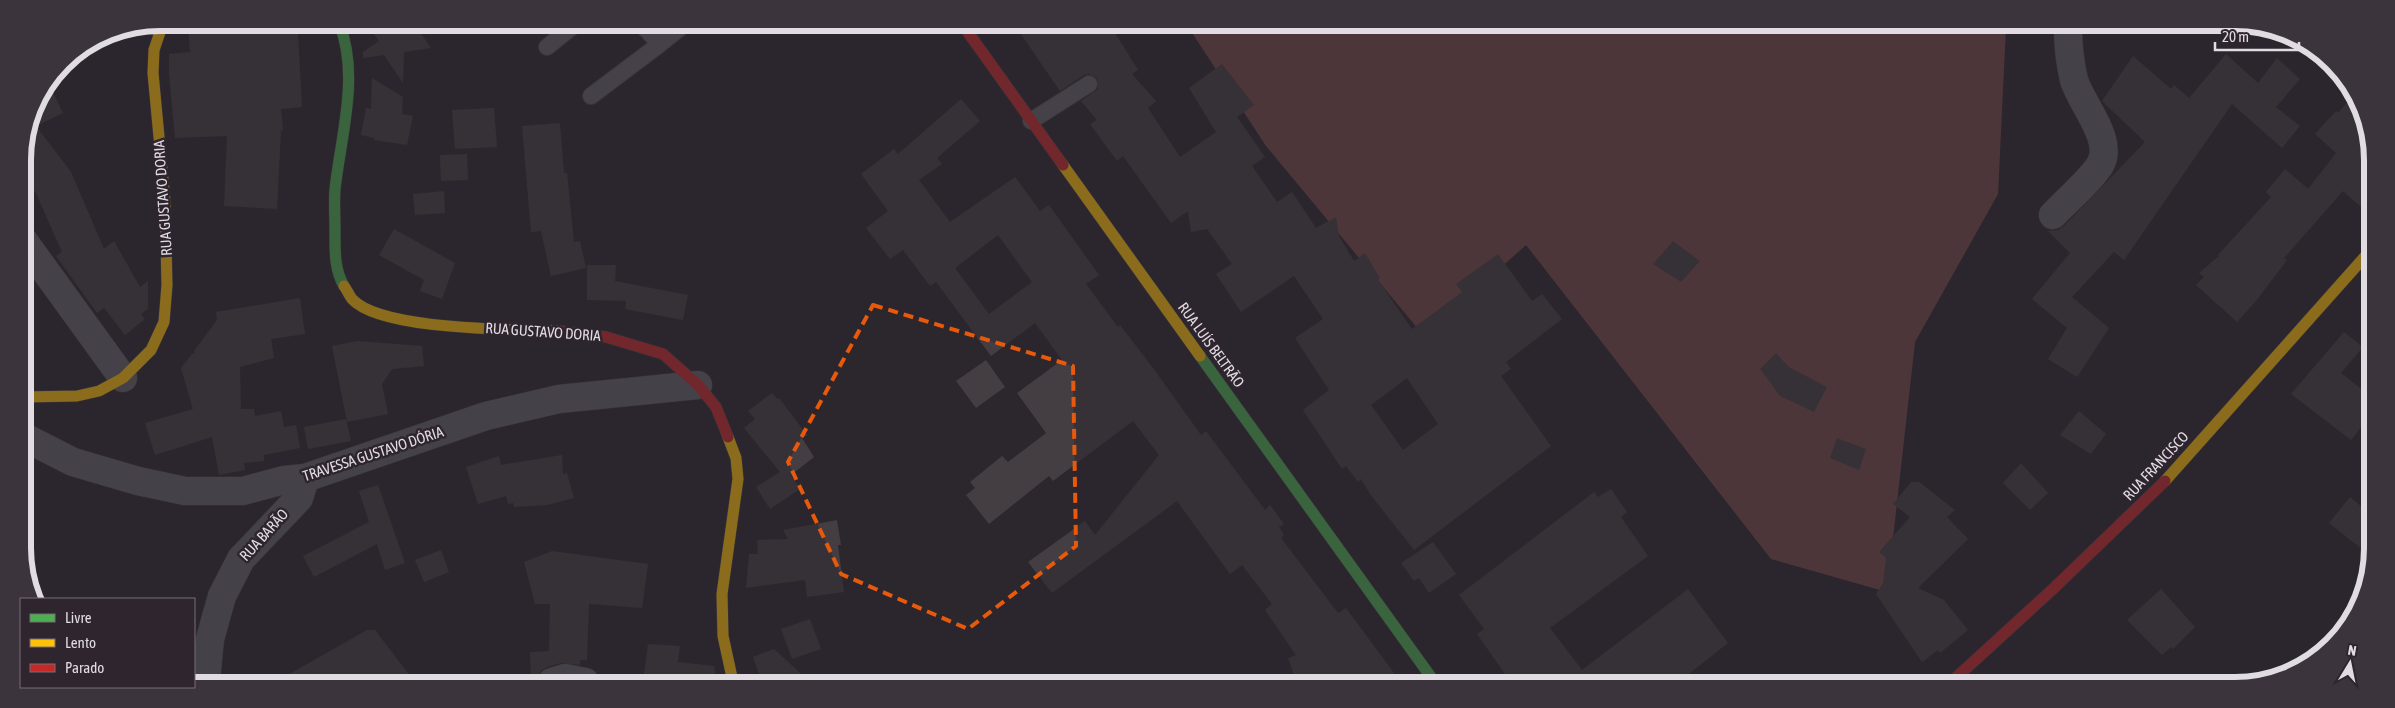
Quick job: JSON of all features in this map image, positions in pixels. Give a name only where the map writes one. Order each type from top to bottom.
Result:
[{"type":"street","points":[[2053,216],[2100,165],[2105,153],[2103,138],[2074,80],[2068,31]]},
{"type":"street","name":"RUA GUSTAVO DORIA","points":[[31,397],[77,396],[99,391],[123,378],[151,350],[164,322],[167,285],[165,201],[153,73],[154,50],[160,32]]},
{"type":"street","name":"RUA GUSTAVO DORIA","points":[[343,32],[347,43],[349,82],[336,191],[335,252],[339,277],[353,300],[369,310],[386,316],[445,326],[571,331],[606,337],[663,354],[698,385],[716,407],[736,458],[738,479],[722,594],[723,636],[732,677]]},
{"type":"street","name":"RUA LUÍS BELTRÃO","points":[[967,32],[1431,676]]},
{"type":"street","points":[[32,252],[123,378]]},
{"type":"street","name":"RUA FRANCISCO","points":[[1957,676],[2158,488],[2364,258]]},
{"type":"street","name":"TRAVESSA GUSTAVO DÓRIA","points":[[31,441],[73,462],[138,481],[185,491],[243,491],[284,480],[305,478],[486,416],[559,399],[698,385]]},
{"type":"street","name":"RUA BARÃO","points":[[206,677],[210,639],[222,596],[241,559],[299,498],[305,478]]},
{"type":"lane","points":[[547,47],[566,32]]},
{"type":"lane","points":[[649,32],[660,44]]},
{"type":"lane","points":[[591,96],[675,32]]},
{"type":"lane","points":[[1031,121],[1089,84]]},
{"type":"highlighted area","points":[[873,305],[1073,366],[1076,546],[968,629],[841,574],[788,462]]},
{"type":"shaded area","points":[[2006,31],[1998,194],[1915,342],[1887,592],[1771,559],[1526,245],[1424,336],[1266,146],[1191,32]]},
{"type":"building","points":[[189,32],[294,32],[298,34],[302,107],[281,109],[283,130],[281,130],[277,209],[224,206],[227,136],[175,138],[169,54],[190,52]]},
{"type":"building","points":[[372,32],[420,32],[431,48],[404,52],[403,83],[384,55],[363,58],[363,52],[379,41]]},
{"type":"building","points":[[1019,32],[1114,32],[1138,70],[1132,74],[1156,101],[1148,108],[1180,157],[1216,132],[1189,88],[1222,64],[1254,105],[1237,117],[1265,157],[1252,166],[1277,202],[1292,192],[1316,228],[1336,217],[1339,236],[1354,261],[1365,253],[1380,278],[1378,280],[1412,329],[1462,292],[1456,284],[1498,254],[1532,301],[1542,294],[1562,319],[1506,362],[1511,369],[1501,376],[1551,446],[1414,550],[1370,494],[1361,479],[1358,482],[1346,466],[1342,469],[1303,410],[1329,390],[1295,338],[1323,319],[1294,276],[1241,312],[1216,274],[1232,264],[1207,229],[1191,232],[1188,211],[1171,223],[1123,156],[1117,161],[1090,124],[1097,120],[1081,101],[1098,89],[1097,78],[1089,74],[1084,75],[1060,91]],"holes":[[[1407,378],[1438,424],[1403,450],[1371,405]]]},
{"type":"building","points":[[2226,54],[2258,83],[2277,58],[2300,79],[2276,107],[2300,126],[2282,148],[2232,104],[2124,260],[2114,252],[2072,297],[2109,328],[2077,377],[2048,359],[2067,328],[2032,299],[2070,253],[2048,231],[2058,230],[2064,226],[2145,142],[2102,101],[2133,56],[2171,89],[2174,85],[2189,98]]},
{"type":"building","points":[[372,78],[403,97],[402,114],[413,116],[407,145],[374,140],[374,138],[361,135],[366,108],[371,109]]},
{"type":"building","points":[[52,91],[63,113],[36,126],[41,111]]},
{"type":"building","points":[[961,99],[980,121],[937,158],[942,164],[919,180],[950,222],[1015,177],[1040,211],[1049,205],[1099,275],[1086,284],[1118,327],[1120,325],[1153,368],[1201,435],[1206,431],[1265,510],[1270,505],[1284,524],[1279,527],[1284,535],[1281,538],[1338,613],[1346,608],[1394,673],[1389,676],[1295,676],[1288,658],[1296,655],[1265,610],[1272,604],[1242,565],[1230,574],[1177,501],[1052,593],[1028,562],[1085,521],[1095,535],[1159,455],[1133,421],[1053,481],[1049,476],[989,524],[966,495],[975,488],[970,482],[1002,456],[1008,462],[1046,433],[1017,393],[1062,360],[1035,323],[991,356],[936,282],[930,286],[903,250],[890,259],[866,228],[888,211],[861,174],[894,149],[898,154]],"holes":[[[998,235],[1032,282],[989,314],[955,268]]]},
{"type":"building","points":[[2349,101],[2357,119],[2364,160],[2364,210],[2343,191],[2284,258],[2287,260],[2256,301],[2237,322],[2196,285],[2204,277],[2199,273],[2219,256],[2271,197],[2266,192],[2285,169],[2308,189],[2336,153],[2315,134],[2336,111],[2338,113]]},
{"type":"building","points":[[494,108],[497,147],[455,149],[452,110]]},
{"type":"building","points":[[560,123],[564,173],[567,173],[574,242],[580,241],[586,268],[551,276],[541,231],[531,232],[522,126]]},
{"type":"building","points":[[36,126],[71,172],[104,249],[114,241],[140,287],[148,281],[148,309],[141,314],[145,319],[125,335],[104,308],[97,313],[56,256],[62,252],[35,191],[32,193],[32,143]]},
{"type":"building","points":[[467,154],[468,180],[441,181],[440,155]]},
{"type":"building","points":[[444,191],[445,213],[415,215],[413,194]]},
{"type":"building","points":[[394,229],[455,263],[442,299],[420,291],[424,280],[379,255]]},
{"type":"building","points":[[1673,241],[1700,261],[1681,282],[1653,264]]},
{"type":"building","points":[[587,265],[616,265],[615,281],[688,295],[683,320],[625,309],[626,301],[587,300]]},
{"type":"building","points":[[300,298],[305,334],[271,339],[274,358],[240,367],[241,409],[254,409],[255,416],[281,411],[284,427],[296,425],[300,448],[264,455],[264,461],[244,463],[245,470],[219,475],[212,437],[155,455],[145,423],[193,409],[181,368],[192,354],[195,353],[194,351],[217,320],[216,312]]},
{"type":"building","points":[[2344,332],[2363,347],[2341,373],[2364,391],[2364,423],[2351,440],[2291,394]]},
{"type":"building","points":[[357,341],[422,346],[424,366],[392,369],[382,384],[388,414],[347,422],[332,346]]},
{"type":"building","points":[[1776,353],[1789,367],[1827,387],[1814,412],[1780,396],[1760,369]]},
{"type":"building","points":[[986,360],[1005,387],[976,408],[956,381]]},
{"type":"building","points":[[772,393],[777,399],[779,398],[807,435],[802,438],[814,457],[791,475],[800,489],[770,509],[756,487],[780,472],[744,428],[755,419],[748,411]]},
{"type":"building","points":[[2079,411],[2106,434],[2091,454],[2060,435]]},
{"type":"building","points":[[346,419],[351,441],[308,449],[304,427]]},
{"type":"building","points":[[1837,438],[1866,449],[1859,470],[1830,458]]},
{"type":"building","points":[[562,455],[563,474],[567,473],[574,498],[547,505],[514,507],[513,503],[508,504],[506,496],[478,504],[466,467],[499,456],[501,465]]},
{"type":"building","points":[[2021,463],[2048,493],[2030,510],[2003,483]]},
{"type":"building","points":[[1911,482],[1919,482],[1955,510],[1947,517],[1968,539],[1918,588],[1944,600],[1968,630],[1940,653],[1938,650],[1922,662],[1876,594],[1883,583],[1886,558],[1879,552],[1910,517],[1893,504]]},
{"type":"building","points":[[378,485],[405,563],[385,570],[377,544],[314,577],[303,556],[369,522],[359,491]]},
{"type":"building","points":[[1611,489],[1627,512],[1621,517],[1648,556],[1550,628],[1582,670],[1688,589],[1728,643],[1686,676],[1507,676],[1477,634],[1484,629],[1459,595],[1594,492],[1598,497]]},
{"type":"building","points":[[2350,497],[2364,509],[2364,551],[2329,523]]},
{"type":"building","points":[[837,520],[841,545],[838,545],[844,592],[807,597],[805,580],[746,588],[749,554],[758,554],[757,540],[788,539],[783,530]]},
{"type":"building","points":[[1433,542],[1456,574],[1429,593],[1419,578],[1414,581],[1401,563]]},
{"type":"building","points":[[441,550],[449,572],[424,582],[415,560]]},
{"type":"building","points":[[552,551],[648,564],[642,608],[589,604],[587,660],[580,660],[580,665],[561,663],[547,667],[541,671],[538,677],[531,677],[530,652],[549,651],[550,604],[535,604],[524,562]]},
{"type":"building","points":[[2161,589],[2195,627],[2173,649],[2171,647],[2162,655],[2127,620]]},
{"type":"building","points":[[810,619],[821,649],[792,659],[781,629]]},
{"type":"building","points":[[367,630],[375,630],[411,677],[284,677]]},
{"type":"building","points":[[648,644],[680,646],[678,662],[714,666],[716,677],[644,677]]},
{"type":"building","points":[[774,649],[804,677],[760,677],[753,657]]},
{"type":"traffic: fast","points":[[342,32],[348,63],[349,84],[335,189],[335,245],[338,273],[344,286]]},
{"type":"traffic: fast","points":[[1200,356],[1431,676]]},
{"type":"traffic: slow","points":[[31,397],[77,396],[99,391],[123,378],[151,350],[164,322],[167,285],[165,201],[153,73],[154,50],[160,32]]},
{"type":"traffic: slow","points":[[1063,165],[1200,356]]},
{"type":"traffic: slow","points":[[2165,481],[2364,258]]},
{"type":"traffic: slow","points":[[344,286],[352,299],[367,309],[419,323],[560,331]]},
{"type":"traffic: slow","points":[[728,437],[736,458],[738,479],[722,594],[723,636],[732,677]]},
{"type":"traffic: jam","points":[[967,32],[1063,165]]},
{"type":"traffic: jam","points":[[560,331],[606,337],[663,354],[698,385],[716,407],[728,437]]},
{"type":"traffic: jam","points":[[1958,676],[2054,588],[2165,481]]}]
